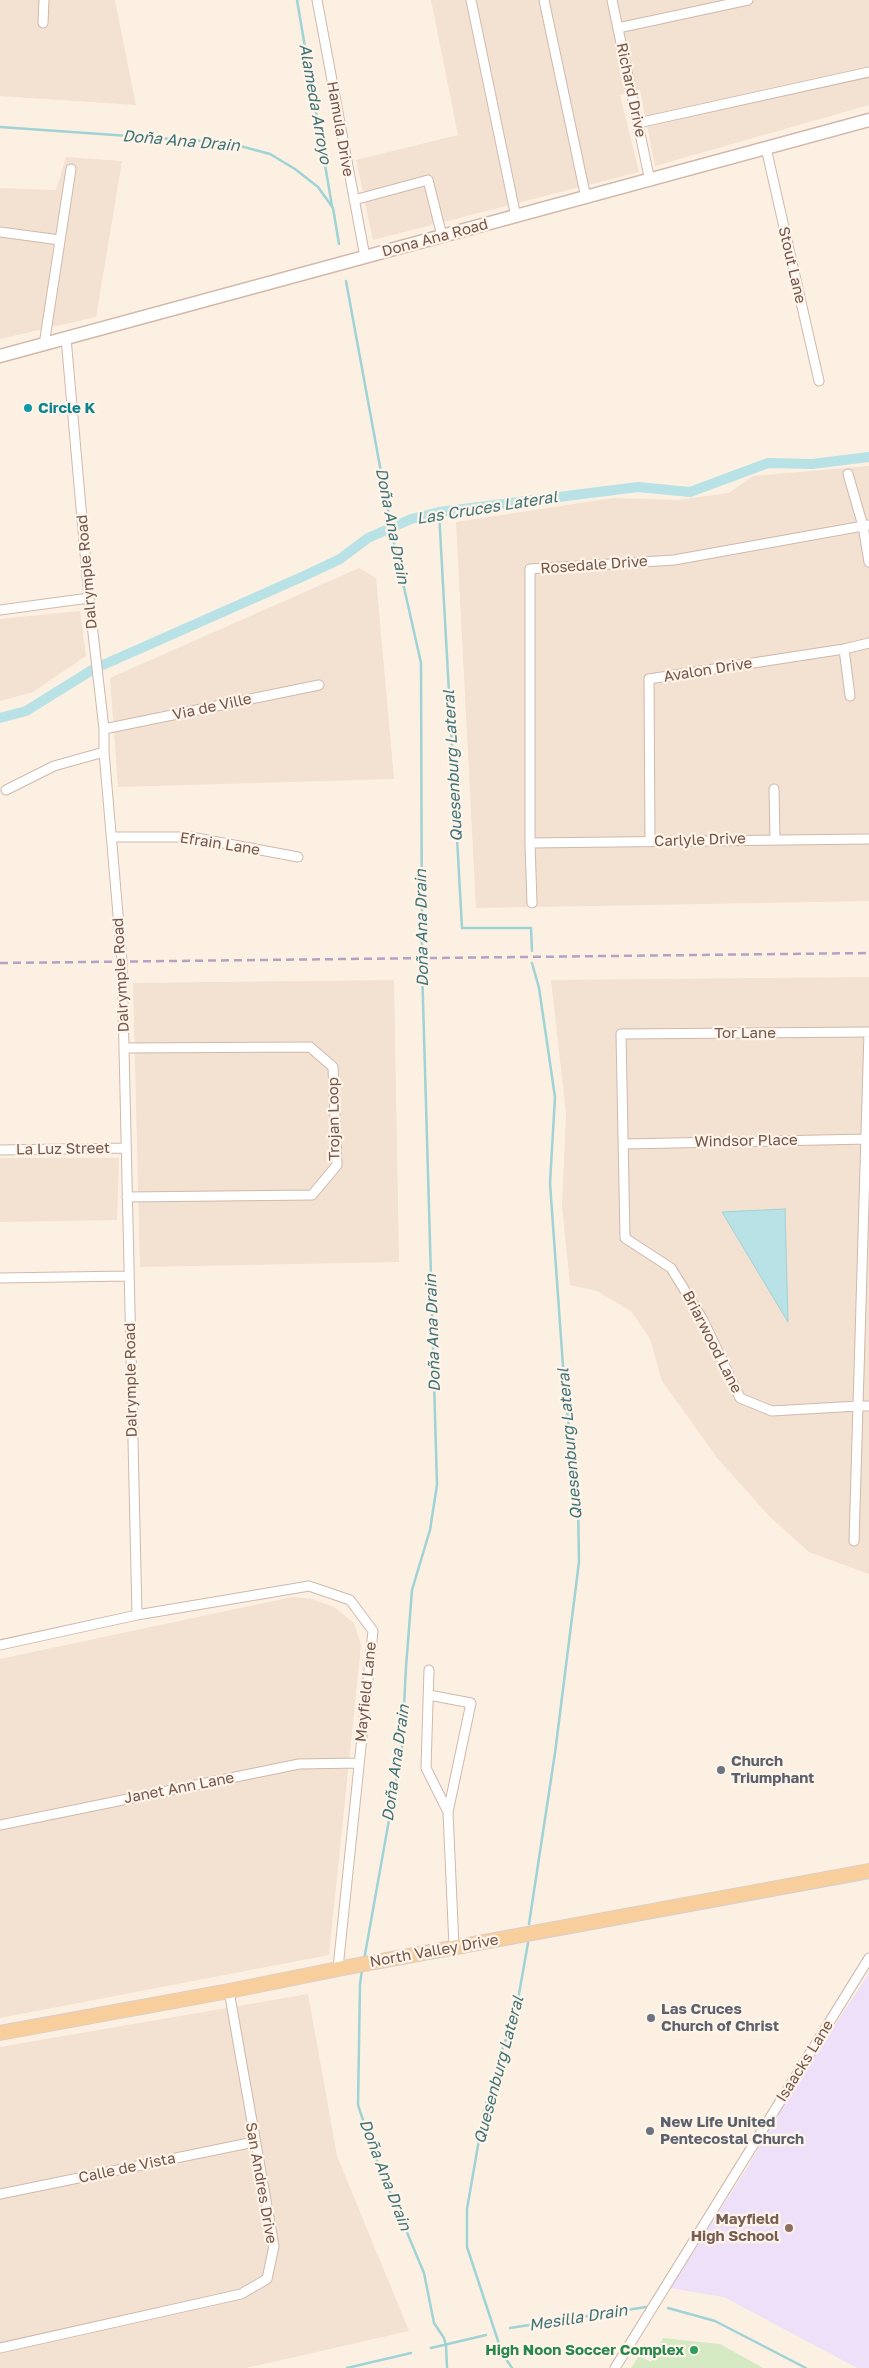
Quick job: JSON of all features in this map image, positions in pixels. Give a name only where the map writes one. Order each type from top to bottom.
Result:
[{"type":"main road","name":"North Valley Drive","points":[[0,2034],[378,1961],[869,1871]]},
{"type":"street","points":[[43,23],[44,0]]},
{"type":"street","name":"Hamula Drive","points":[[316,0],[365,257]]},
{"type":"street","points":[[471,0],[516,217]]},
{"type":"street","points":[[544,0],[586,198]]},
{"type":"street","name":"Richard Drive","points":[[612,0],[650,181]]},
{"type":"street","points":[[618,28],[748,0]]},
{"type":"street","points":[[638,123],[869,72]]},
{"type":"street","name":"Dona Ana Road","points":[[0,356],[869,120]]},
{"type":"street","name":"Stout Lane","points":[[766,148],[819,381]]},
{"type":"street","points":[[44,345],[71,170]]},
{"type":"street","points":[[354,200],[428,180],[442,236]]},
{"type":"street","points":[[0,232],[60,240]]},
{"type":"street","name":"Dalrymple Road","points":[[66,338],[89,598],[104,729],[104,752],[122,961],[137,1614]]},
{"type":"street","points":[[848,474],[866,525],[869,562]]},
{"type":"street","name":"Rosedale Drive","points":[[532,903],[530,843],[530,569],[674,560],[866,525]]},
{"type":"street","points":[[0,610],[89,598]]},
{"type":"street","name":"Avalon Drive","points":[[650,842],[648,679],[844,649],[869,643]]},
{"type":"street","points":[[844,649],[850,696]]},
{"type":"street","name":"Via de Ville","points":[[104,729],[319,685]]},
{"type":"street","points":[[6,790],[54,766],[104,752]]},
{"type":"street","points":[[774,789],[775,838]]},
{"type":"street","name":"Efrain Lane","points":[[112,837],[191,837],[298,857]]},
{"type":"street","name":"Carlyle Drive","points":[[530,843],[775,838],[869,839]]},
{"type":"street","points":[[854,1541],[869,1032]]},
{"type":"street","name":"Tor Lane","points":[[621,1034],[869,1032]]},
{"type":"street","name":"Briarwood Lane","points":[[621,1034],[625,1238],[671,1268],[703,1320],[740,1398],[772,1410],[869,1406]]},
{"type":"street","name":"Trojan Loop","points":[[125,1048],[310,1047],[333,1067],[337,1165],[312,1195],[127,1197]]},
{"type":"street","name":"Windsor Place","points":[[624,1144],[867,1139]]},
{"type":"street","name":"La Luz Street","points":[[0,1150],[126,1148]]},
{"type":"street","points":[[0,1278],[128,1276]]},
{"type":"street","name":"Mayfield Lane","points":[[0,1645],[137,1614],[309,1586],[350,1600],[372,1631],[359,1763],[343,1968]]},
{"type":"street","points":[[429,1670],[426,1768],[448,1812]]},
{"type":"street","points":[[428,1695],[471,1703],[448,1812],[454,1947]]},
{"type":"street","name":"Janet Ann Lane","points":[[0,1825],[299,1764],[359,1763]]},
{"type":"street","name":"Isaacks Lane","points":[[615,2368],[869,1958]]},
{"type":"street","name":"San Andres Drive","points":[[0,2348],[241,2294],[267,2279],[274,2246],[254,2142],[229,1991]]},
{"type":"street","name":"Calle de Vista","points":[[0,2194],[254,2142]]},
{"type":"shaded area","points":[[0,0],[115,0],[136,105],[0,96]]},
{"type":"shaded area","points":[[431,0],[869,0],[869,105],[655,166],[640,90],[620,95],[639,172],[373,240],[356,160],[458,135]]},
{"type":"shaded area","points":[[66,157],[122,161],[96,317],[0,339],[0,188],[56,190]]},
{"type":"shaded area","points":[[869,466],[869,901],[476,908],[456,522],[613,498],[677,500],[729,493],[753,476]]},
{"type":"shaded area","points":[[359,568],[376,578],[394,779],[118,787],[110,678]]},
{"type":"shaded area","points":[[80,611],[86,656],[33,692],[0,701],[0,619]]},
{"type":"shaded area","points":[[869,977],[869,1574],[809,1552],[770,1517],[718,1459],[662,1381],[650,1339],[632,1312],[597,1291],[570,1285],[562,1206],[566,1113],[551,980]]},
{"type":"shaded area","points":[[394,980],[399,1262],[140,1267],[133,983]]},
{"type":"shaded area","points":[[0,1158],[119,1158],[117,1220],[0,1222]]},
{"type":"shaded area","points":[[292,1597],[312,1599],[334,1607],[354,1623],[361,1645],[329,1955],[0,2018],[0,1659]]},
{"type":"shaded area","name":"Mayfield High School","points":[[869,1973],[869,2368],[857,2368],[724,2297],[670,2288],[747,2168],[791,2093]]},
{"type":"shaded area","points":[[308,1994],[337,2156],[409,2331],[246,2368],[0,2368],[0,2047]]},
{"type":"green space","name":"High Noon Soccer Complex","points":[[663,2338],[720,2344],[763,2368],[631,2368],[639,2356],[651,2362]]},
{"type":"water","points":[[785,1209],[788,1322],[722,1212]]},
{"type":"waterway","name":"Alameda Arroyo","points":[[297,0],[332,206]]},
{"type":"waterway","name":"Doña Ana Drain","points":[[0,127],[229,143],[270,154],[295,169],[318,187],[333,208],[339,244]]},
{"type":"waterway","name":"Doña Ana Drain","points":[[346,281],[394,543],[421,663],[422,966],[437,1485],[430,1530],[412,1590],[402,1747],[364,1960]]},
{"type":"waterway","name":"Las Cruces Lateral","points":[[103,665],[340,559],[368,538],[411,519],[439,512],[638,487],[690,492],[768,463],[812,464],[869,457]]},
{"type":"waterway","name":"Quesenburg Lateral","points":[[439,512],[462,928],[531,928],[532,951]]},
{"type":"waterway","name":"Las Cruces Lateral","points":[[0,718],[26,711],[92,670]]},
{"type":"waterway","name":"Quesenburg Lateral","points":[[529,1924],[555,1753],[579,1562],[578,1501],[565,1394],[550,1183],[555,1097],[539,988],[532,963]]},
{"type":"waterway","name":"Quesenburg Lateral","points":[[512,2368],[502,2353],[467,2247],[467,2209],[484,2111],[516,2011],[528,1943]]},
{"type":"waterway","name":"Doña Ana Drain","points":[[362,1970],[360,1984],[358,2105],[375,2156],[424,2273],[434,2323],[444,2338],[446,2345],[447,2368]]},
{"type":"waterway","name":"Mesilla Drain","points":[[510,2328],[646,2307]]},
{"type":"waterway","name":"Mesilla Drain","points":[[668,2308],[715,2321],[806,2368]]},
{"type":"waterway","name":"Mesilla Drain","points":[[431,2348],[486,2335]]},
{"type":"waterway","name":"Mesilla Drain","points":[[347,2368],[411,2353]]},
{"type":"railway","points":[[0,963],[869,953]]},
{"type":"place","name":"Circle K","points":[[28,408]]},
{"type":"place","name":"Church Triumphant","points":[[721,1770]]},
{"type":"place","name":"Las Cruces Church of Christ","points":[[651,2018]]},
{"type":"place","name":"New Life United Pentecostal Church","points":[[650,2131]]},
{"type":"place","name":"Mayfield High School","points":[[789,2228]]},
{"type":"place","name":"High Noon Soccer Complex","points":[[694,2350]]}]
